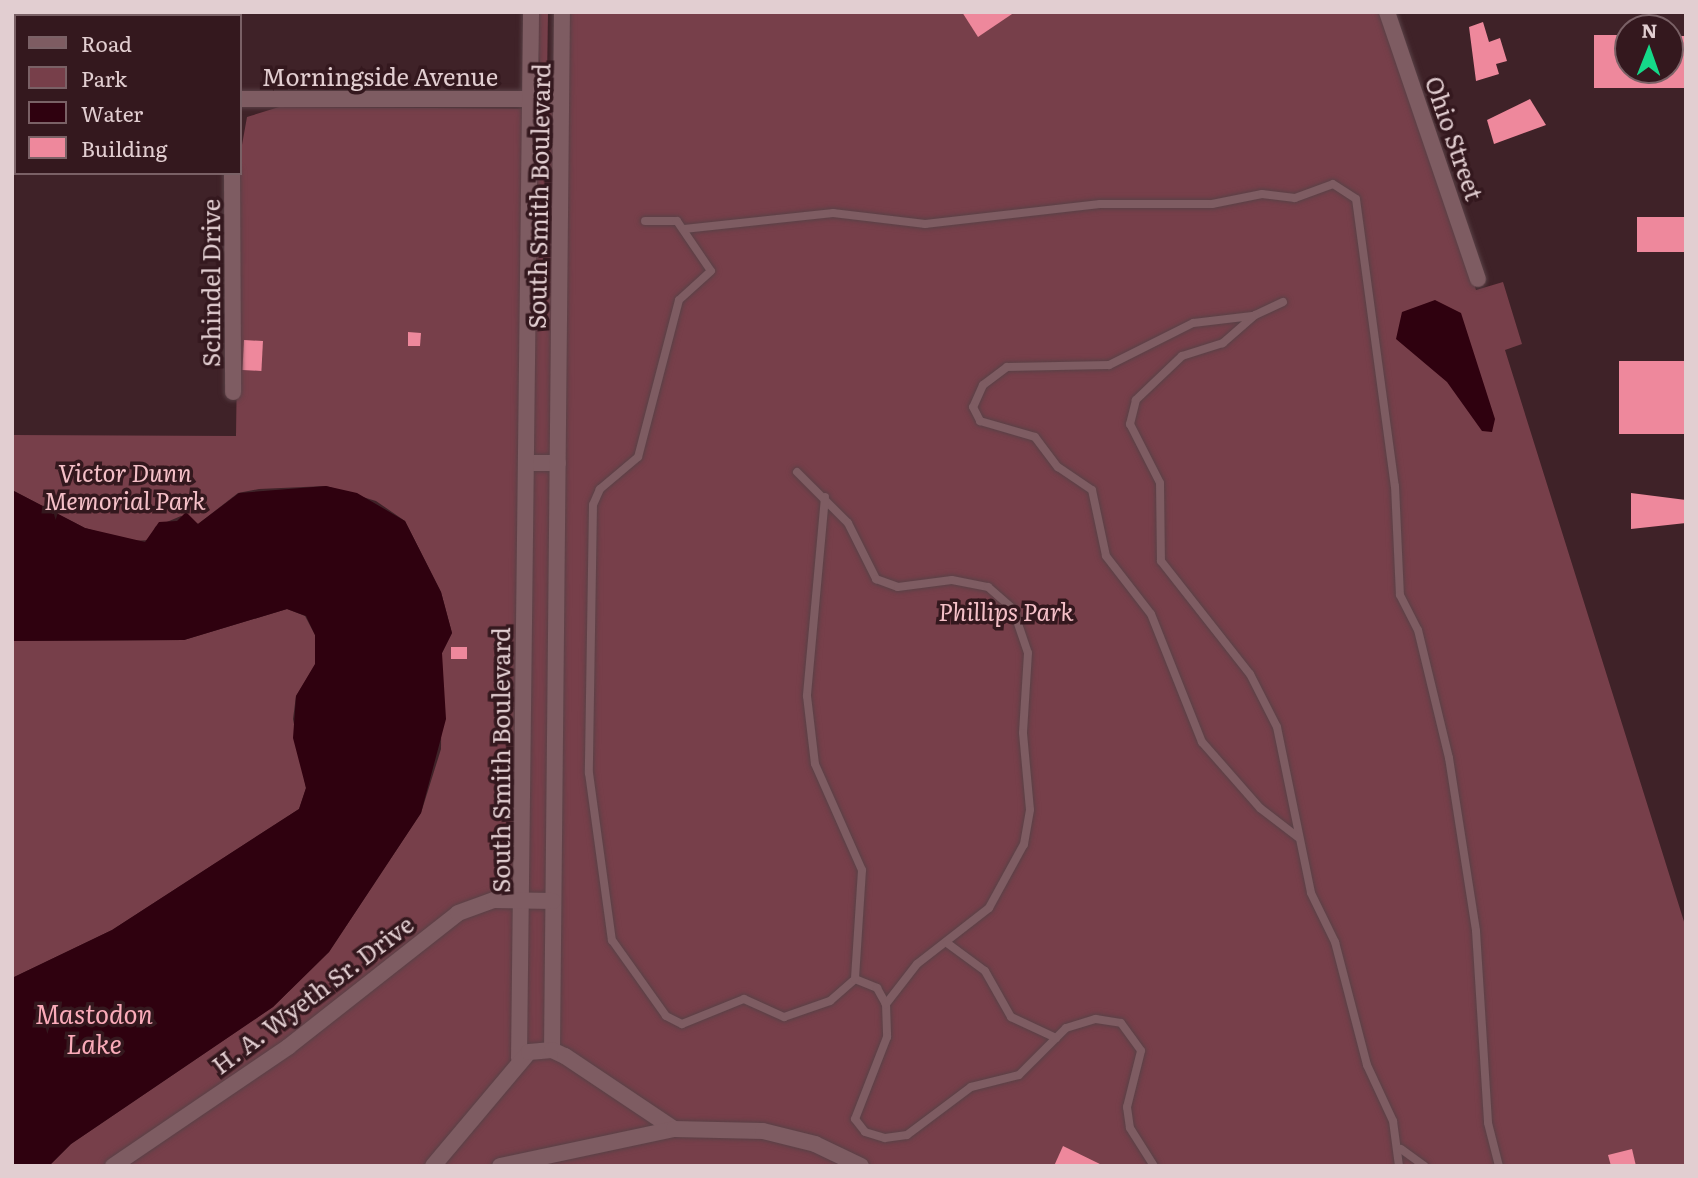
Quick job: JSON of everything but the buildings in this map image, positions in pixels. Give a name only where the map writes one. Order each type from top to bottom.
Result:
[{"type":"street","name":"South Smith Boulevard","points":[[519,1058],[531,12]]},
{"type":"street","name":"South Smith Boulevard","points":[[552,1050],[562,12]]},
{"type":"street","name":"Ohio Street","points":[[1387,12],[1478,279]]},
{"type":"street","name":"Morningside Avenue","points":[[242,99],[561,99]]},
{"type":"street","name":"Schindel Drive","points":[[232,175],[233,391]]},
{"type":"street","points":[[526,463],[558,463]]},
{"type":"street","name":"H. A. Wyeth Sr. Drive","points":[[113,1166],[288,1046],[458,913],[494,900],[553,901]]},
{"type":"street","points":[[433,1166],[519,1058],[552,1050],[619,1087],[674,1129]]},
{"type":"street","points":[[500,1166],[674,1129],[762,1131],[815,1144],[861,1166]]},
{"type":"lane","points":[[684,229],[819,213],[916,225],[1100,204],[1205,204],[1262,194],[1295,198],[1333,184],[1356,199],[1395,486],[1400,595],[1418,630],[1448,758],[1476,931],[1488,1123],[1499,1166]]},
{"type":"lane","points":[[645,221],[671,218],[684,229],[711,271],[679,300],[638,457],[600,489],[593,505],[589,773],[608,926],[639,982],[682,1024],[751,998],[794,1016],[855,979]]},
{"type":"lane","points":[[1283,302],[1255,315],[1223,343],[1182,356],[1136,400],[1129,416],[1160,483],[1161,561],[1267,701],[1311,893],[1335,942],[1367,1065],[1401,1149],[1399,1166]]},
{"type":"lane","points":[[1255,315],[1194,323],[1110,365],[1007,367],[983,385],[973,407],[980,421],[1035,437],[1058,467],[1091,490],[1106,556],[1151,614],[1202,742],[1260,808],[1298,838]]},
{"type":"lane","points":[[797,472],[825,497],[854,533],[876,579],[898,587],[952,580],[988,587],[1013,609],[1025,638],[1030,810],[1024,844],[999,896],[947,943],[907,974],[886,1004]]},
{"type":"lane","points":[[825,497],[807,696],[815,764],[864,882],[855,979]]},
{"type":"lane","points":[[947,943],[985,971],[1011,1017],[1056,1038]]},
{"type":"lane","points":[[855,979],[877,988],[886,1004],[887,1037],[856,1111],[858,1127],[875,1136],[907,1135],[961,1092],[1019,1075],[1056,1038],[1096,1019],[1110,1019],[1131,1032],[1141,1059],[1127,1118],[1154,1166]]},
{"type":"lane","points":[[1401,1149],[1424,1166]]},
{"type":"green space","points":[[536,12],[548,12],[547,79],[541,85]]},
{"type":"green space","name":"Phillips Park","points":[[568,12],[1382,12],[1476,290],[1503,282],[1522,344],[1505,350],[1686,928],[1686,1166],[49,1166],[71,1144],[273,1007],[329,952],[421,813],[441,749],[442,653],[452,633],[441,592],[405,521],[376,501],[326,486],[259,489],[238,493],[198,524],[181,516],[155,527],[152,540],[129,541],[85,528],[12,490],[12,435],[236,436],[240,175],[242,175],[242,145],[247,117],[279,107],[566,109]]},
{"type":"green space","points":[[287,609],[305,616],[315,635],[315,665],[296,696],[293,719],[306,788],[299,809],[112,930],[12,978],[12,641],[184,640]]},
{"type":"water","points":[[1435,300],[1461,313],[1495,419],[1492,432],[1482,431],[1447,382],[1396,339],[1402,312]]},
{"type":"water","name":"Mastodon Lake","points":[[326,486],[357,493],[405,521],[441,592],[452,633],[442,653],[446,719],[421,813],[329,952],[273,1007],[71,1144],[49,1166],[12,1166],[12,978],[112,930],[299,809],[306,788],[293,738],[296,696],[315,664],[315,635],[306,616],[287,609],[184,640],[12,641],[12,490],[85,528],[145,542],[159,522],[177,521],[186,512],[198,524],[239,493]]},
{"type":"park label","name":"Victor Dunn Memorial Park","points":[[125,486]]}]
